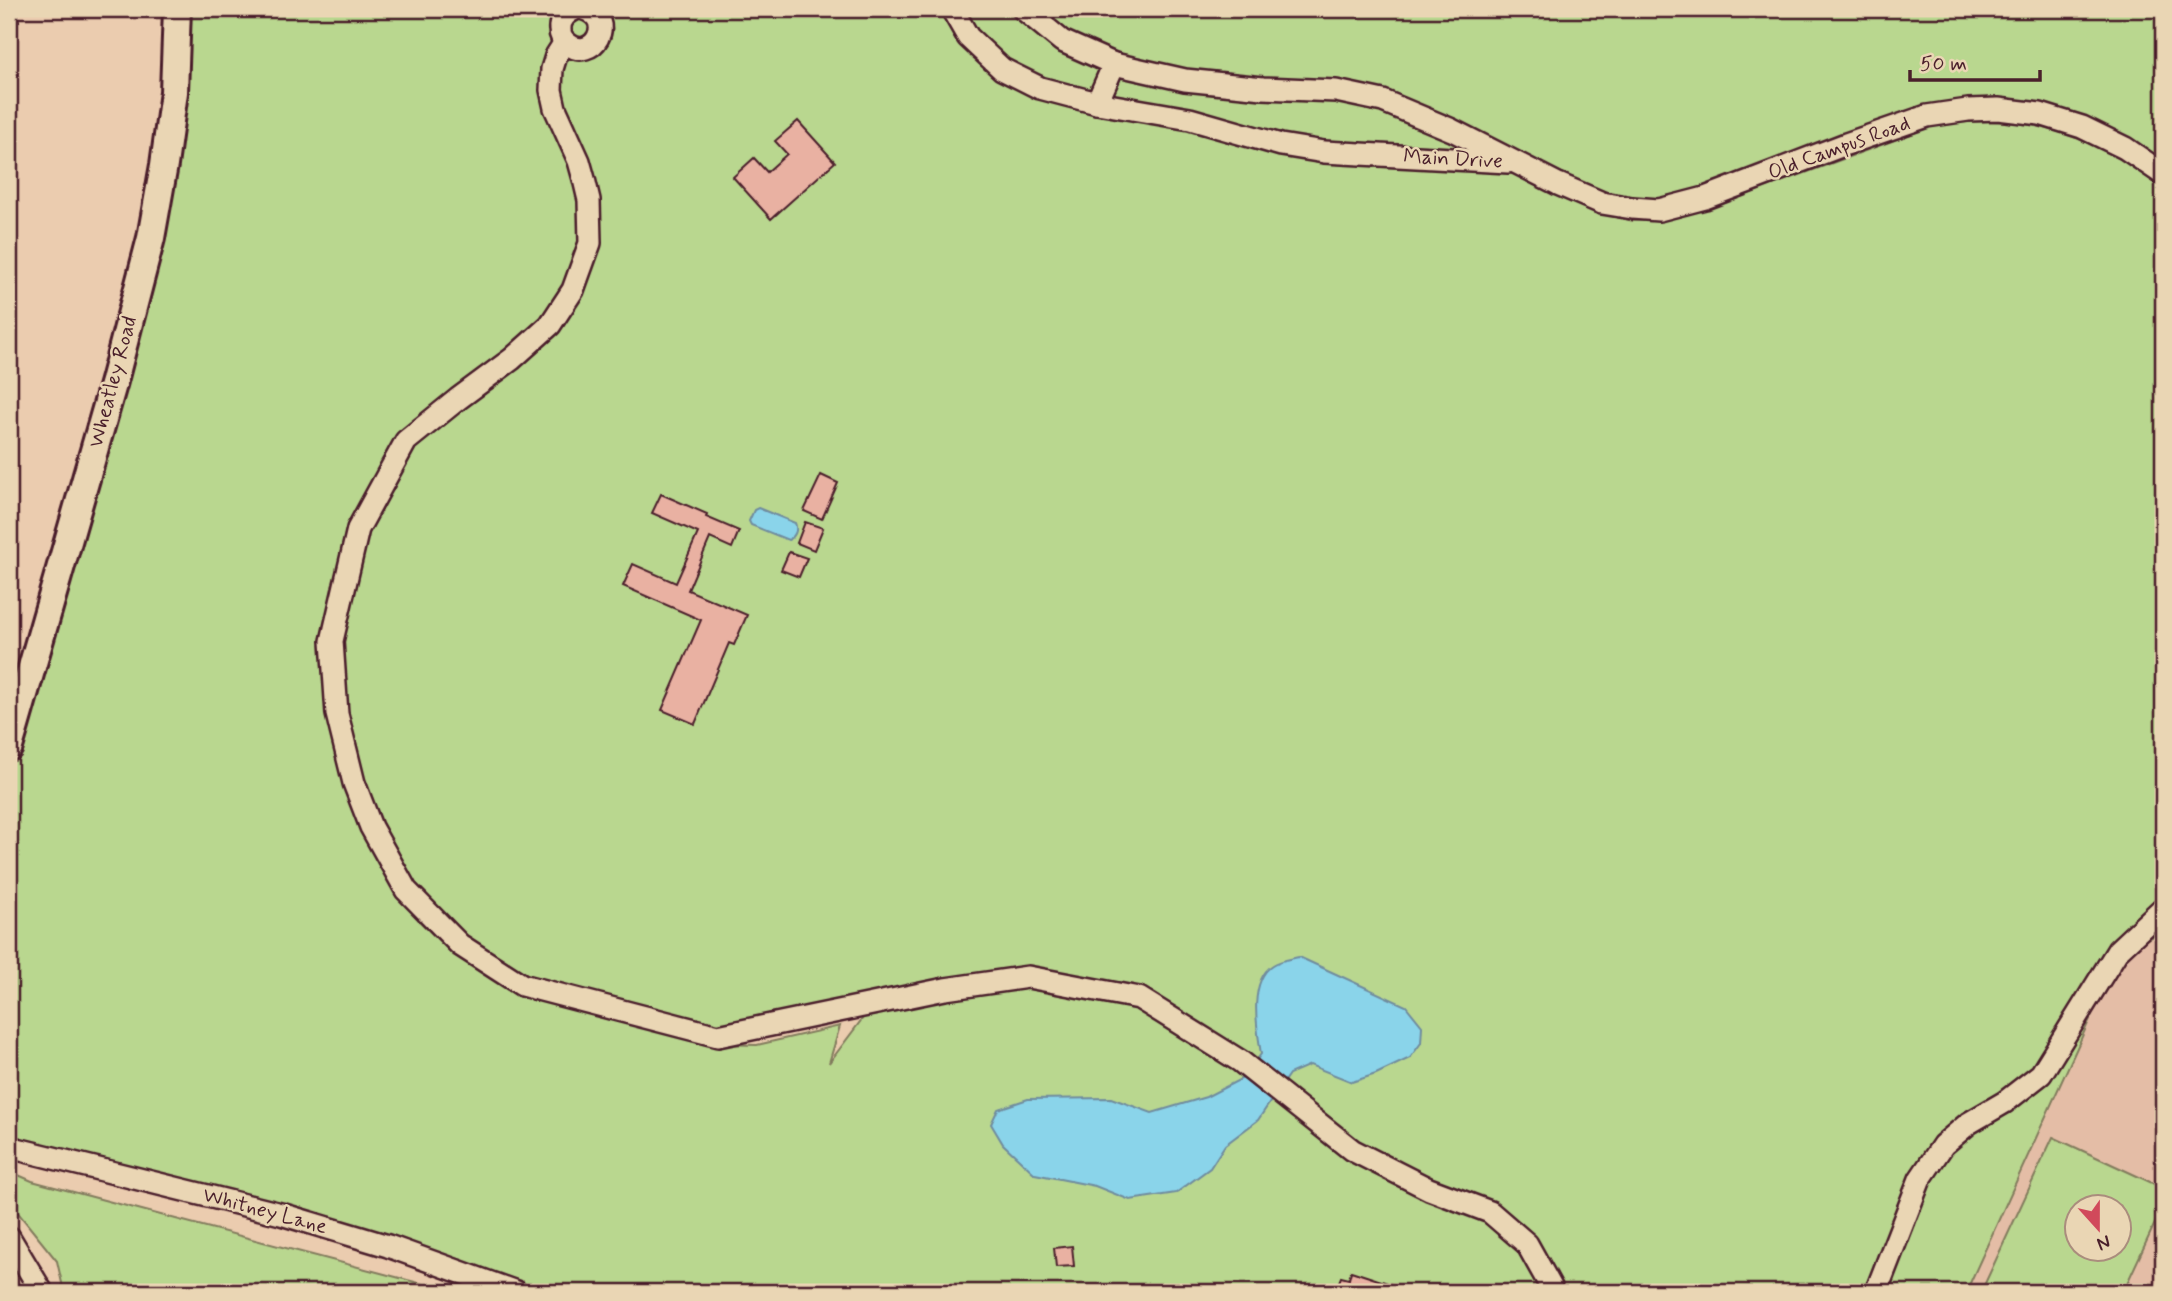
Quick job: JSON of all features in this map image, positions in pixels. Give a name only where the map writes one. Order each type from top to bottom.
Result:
[{"type":"main road","name":"Wheatley Road","points":[[9,747],[114,381],[151,239],[174,92],[177,9]]},
{"type":"street","points":[[575,9],[564,16],[560,29],[565,42],[583,49],[598,38],[600,25],[594,13],[584,9]]},
{"type":"street","name":"Main Drive","points":[[952,9],[968,37],[1002,69],[1040,88],[1097,103],[1190,120],[1281,145],[1324,152],[1513,163]]},
{"type":"street","name":"Main Drive","points":[[1023,9],[1062,41],[1114,64],[1185,80],[1263,88],[1336,91],[1383,101],[1452,130],[1513,163]]},
{"type":"street","points":[[565,42],[552,69],[551,90],[555,108],[579,161],[589,200],[590,243],[573,290],[550,325],[512,359],[406,441],[358,529],[332,641],[337,714],[354,783],[371,827],[406,890],[460,945],[522,985],[718,1036],[945,989],[1028,977],[1139,999],[1240,1061],[1352,1150],[1429,1189],[1490,1212],[1527,1244],[1552,1292]]},
{"type":"street","points":[[1097,103],[1114,64]]},
{"type":"street","name":"Old Campus Road","points":[[1513,163],[1602,203],[1659,210],[1705,198],[1927,116],[1998,109],[2040,114],[2082,127],[2125,148],[2163,174]]},
{"type":"street","points":[[1876,1292],[1920,1179],[1943,1145],[1969,1123],[2005,1102],[2040,1074],[2118,950],[2163,908]]},
{"type":"street","name":"Whitney Lane","points":[[9,1147],[281,1214],[388,1246],[516,1292]]},
{"type":"street","points":[[9,1237],[42,1292]]},
{"type":"path","points":[[2158,1292],[2163,1275]]},
{"type":"shaded area","points":[[2163,931],[2163,1292],[1966,1292],[2100,997],[2135,945]]},
{"type":"green space","points":[[177,9],[943,9],[961,41],[1087,107],[1503,169],[1597,212],[1633,221],[1670,219],[1710,208],[1930,127],[1995,121],[2053,130],[2109,153],[2163,187],[2163,931],[2135,945],[2100,997],[1966,1292],[516,1292],[9,1141],[9,747],[142,277]],"holes":[[[409,886],[461,942],[522,978],[718,1036],[875,1002],[829,1063],[840,1026],[757,1045],[715,1044],[522,992],[453,954],[419,921]]]},
{"type":"green space","points":[[956,9],[1017,9],[1100,68],[1101,75],[1092,92],[1013,70]]},
{"type":"green space","points":[[1037,9],[2163,9],[2163,163],[2000,100],[1662,202],[1608,194],[1452,123],[1112,57],[1067,37]]},
{"type":"green space","points":[[1125,74],[1356,100],[1495,157],[1302,142],[1110,95],[1119,77]]},
{"type":"green space","points":[[2053,1137],[2163,1188],[2163,1206],[2123,1292],[1981,1292]]},
{"type":"green space","points":[[9,1171],[32,1181],[453,1292],[64,1292],[57,1261],[11,1204]]},
{"type":"water","points":[[758,508],[795,523],[794,535],[788,540],[751,525],[749,521],[754,510]]},
{"type":"water","points":[[1299,957],[1406,1006],[1422,1026],[1421,1043],[1410,1058],[1352,1082],[1310,1065],[1289,1074],[1258,1120],[1225,1145],[1210,1168],[1176,1193],[1130,1200],[1095,1186],[1035,1174],[1003,1144],[991,1124],[998,1109],[1028,1099],[1111,1098],[1152,1113],[1206,1097],[1243,1078],[1261,1054],[1256,1006],[1260,982],[1265,972],[1273,965]]},
{"type":"building","points":[[9,9],[16,9],[19,21],[9,23]]},
{"type":"building","points":[[798,121],[835,162],[771,219],[733,177],[754,158],[767,172],[787,154],[775,141]]},
{"type":"building","points":[[821,475],[838,483],[822,519],[804,511]]},
{"type":"building","points":[[661,494],[739,531],[732,548],[710,538],[688,590],[747,615],[734,645],[729,643],[695,724],[662,710],[701,620],[623,586],[633,564],[676,583],[698,533],[652,513]]},
{"type":"building","points":[[805,522],[823,528],[814,550],[797,543]]},
{"type":"building","points":[[789,552],[807,558],[799,577],[781,570]]},
{"type":"building","points":[[1072,1246],[1074,1266],[1056,1267],[1054,1248]]},
{"type":"building","points":[[1351,1271],[1415,1292],[1335,1292],[1341,1277],[1349,1279]]}]
